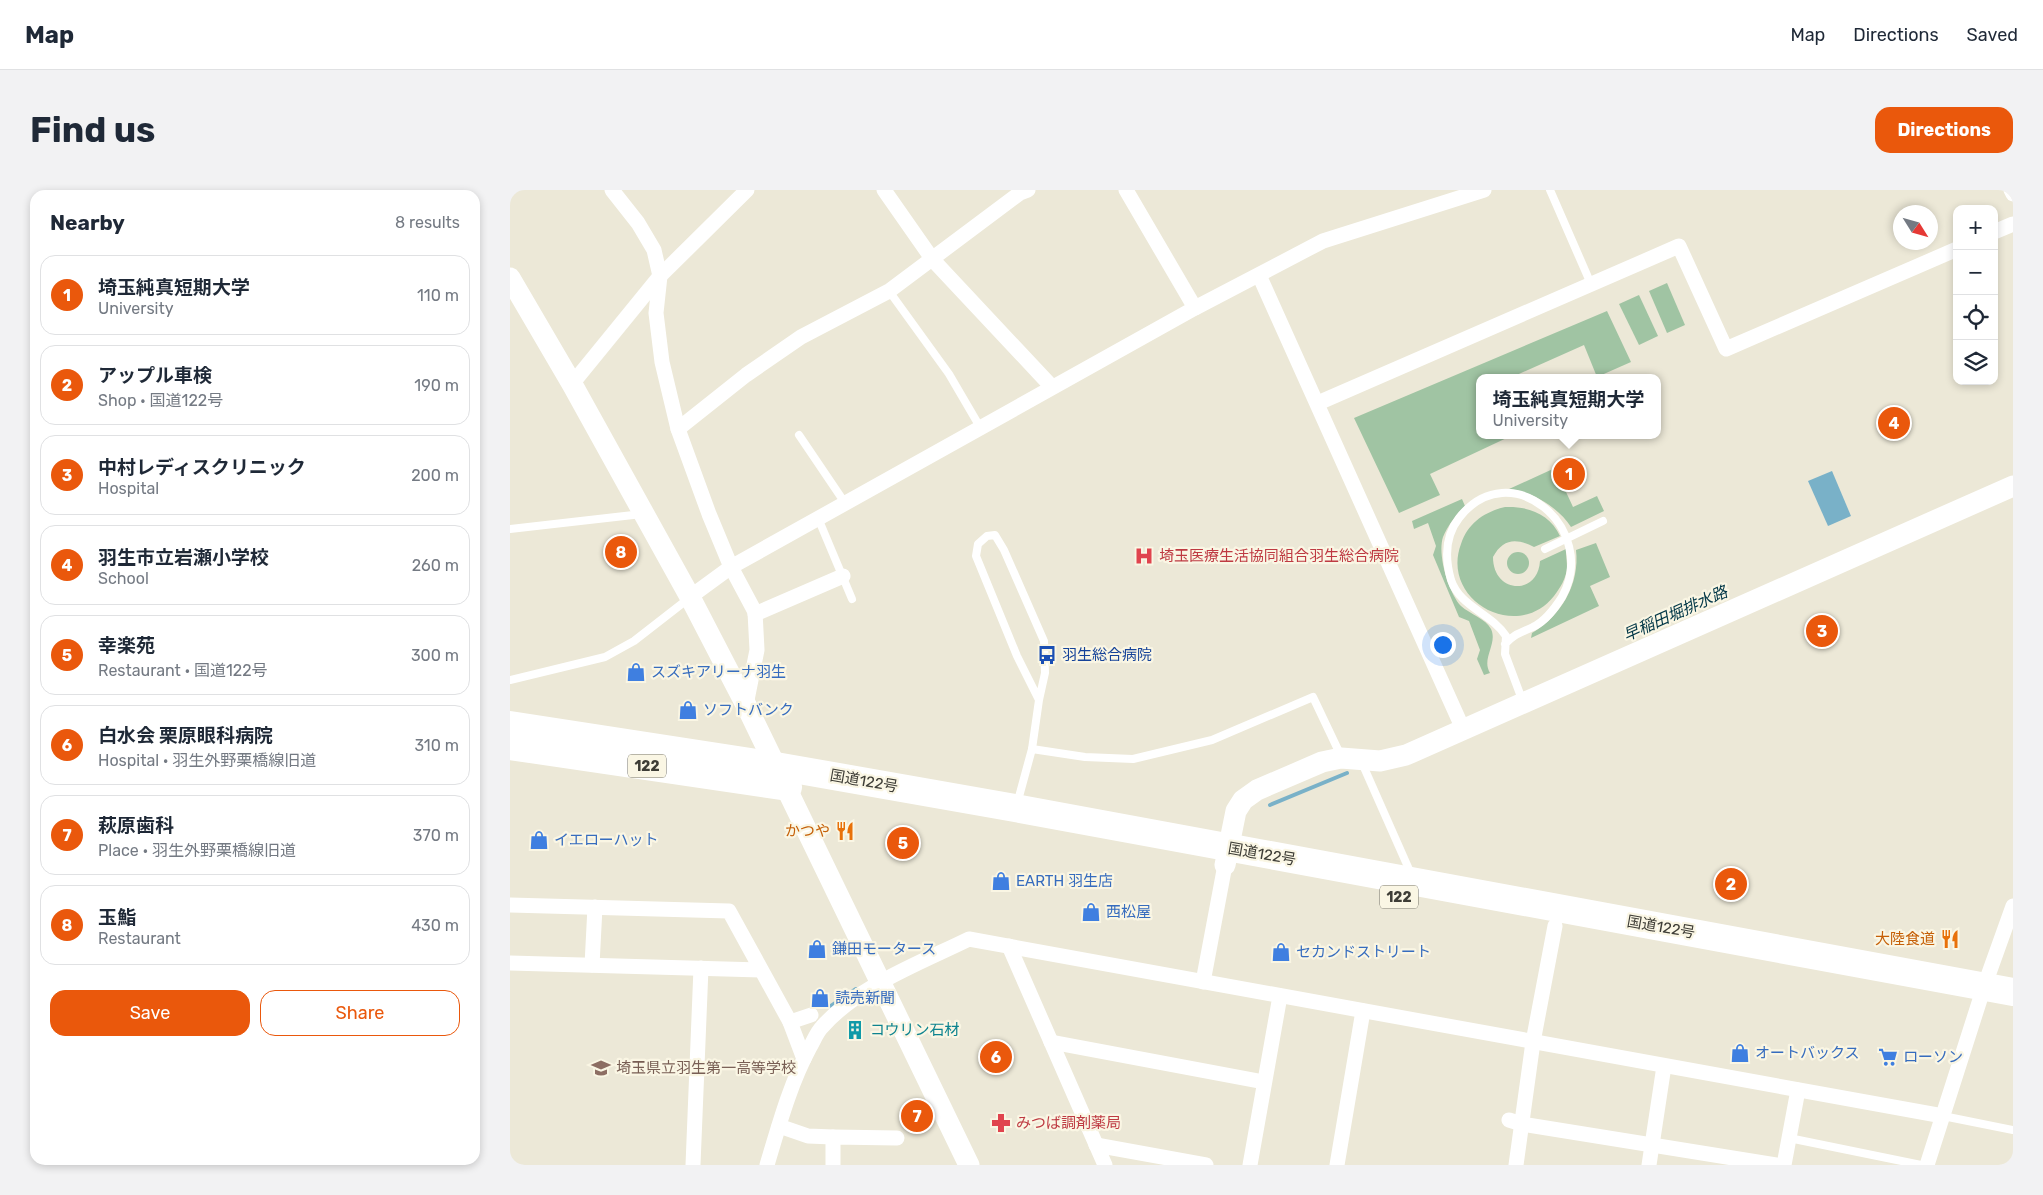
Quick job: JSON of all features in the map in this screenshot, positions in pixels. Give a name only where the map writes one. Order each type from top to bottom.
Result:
[{"type":"highway","name":"国道122号","points":[[510,725],[1227,857],[1414,882],[1981,995],[2013,1011]]},
{"type":"highway","name":"国道122号","points":[[510,746],[780,776],[1015,808],[1227,857],[1555,926],[1981,995],[2013,992]]},
{"type":"street","points":[[612,190],[638,223],[654,250],[660,276],[656,313],[662,362],[678,429],[709,514],[731,567],[755,614],[756,650],[746,705]]},
{"type":"street","points":[[572,384],[660,276],[747,190]]},
{"type":"street","points":[[884,190],[933,260],[1052,388]]},
{"type":"street","points":[[678,429],[746,375],[801,337],[889,291],[933,260],[1020,193],[1028,190]]},
{"type":"street","points":[[1126,190],[1195,308]]},
{"type":"street","points":[[690,597],[731,567],[1195,308],[1322,241],[1484,190]]},
{"type":"street","points":[[2011,190],[2013,194]]},
{"type":"street","points":[[1998,230],[2013,224]]},
{"type":"street","points":[[1318,403],[1679,246],[1726,349],[1955,250]]},
{"type":"street","points":[[1259,275],[1318,403],[1462,729]]},
{"type":"street","points":[[510,278],[572,384],[690,597],[746,705],[969,1165]]},
{"type":"street","points":[[1203,982],[1236,811],[1243,800],[1257,790],[1313,765],[1351,759],[1392,760],[2013,486]]},
{"type":"street","points":[[755,614],[843,576]]},
{"type":"street","points":[[510,905],[729,911],[790,1022],[804,1059]]},
{"type":"street","points":[[1927,1165],[1981,995],[2013,906]]},
{"type":"street","points":[[592,965],[594,907]]},
{"type":"street","points":[[1516,1165],[1515,1122],[1533,1042],[1555,926]]},
{"type":"street","points":[[767,1165],[779,1126],[804,1059],[821,1028],[845,1005],[881,982],[969,939],[1943,1116]]},
{"type":"street","points":[[1009,946],[1105,1165]]},
{"type":"street","points":[[510,963],[761,970]]},
{"type":"street","points":[[693,1165],[701,968]]},
{"type":"street","points":[[1250,1165],[1280,996]]},
{"type":"street","points":[[1337,1165],[1363,1011]]},
{"type":"street","points":[[790,1022],[811,1016]]},
{"type":"street","points":[[1051,1042],[1264,1082]]},
{"type":"street","points":[[1649,1165],[1664,1066]]},
{"type":"street","points":[[1784,1165],[1798,1090]]},
{"type":"street","points":[[1515,1122],[1776,1165]]},
{"type":"street","points":[[779,1126],[808,1136],[897,1138]]},
{"type":"street","points":[[832,1165],[833,1137]]},
{"type":"street","points":[[1096,1145],[1206,1165]]},
{"type":"lane","points":[[1550,190],[1591,284]]},
{"type":"lane","points":[[889,291],[949,374],[980,427]]},
{"type":"lane","points":[[799,435],[845,503]]},
{"type":"lane","points":[[1505,644],[1512,635],[1534,626],[1545,618],[1561,597],[1570,572],[1572,560],[1567,539],[1555,518],[1544,506],[1516,493],[1493,494],[1478,499],[1456,522],[1449,537],[1446,555],[1452,582],[1458,594],[1470,606],[1503,631],[1506,636],[1505,644],[1504,654],[1524,702]]},
{"type":"lane","points":[[510,534],[510,530],[644,514]]},
{"type":"lane","points":[[818,518],[852,599]]},
{"type":"lane","points":[[1545,549],[1603,522]]},
{"type":"lane","points":[[1015,808],[1032,749],[1045,673],[1044,641],[1004,550],[995,535],[987,536],[978,544],[976,556],[1017,656],[1039,700]]},
{"type":"lane","points":[[510,680],[605,656],[634,641],[690,597]]},
{"type":"lane","points":[[1032,749],[1085,757],[1134,759],[1212,740],[1313,697],[1351,759],[1414,882]]},
{"type":"lane","points":[[1943,1116],[2013,1130]]},
{"type":"lane","points":[[1789,1138],[1921,1165]]},
{"type":"green space","points":[[1667,283],[1685,325],[1667,333],[1649,291]]},
{"type":"green space","points":[[1639,295],[1658,336],[1639,345],[1619,304]]},
{"type":"green space","points":[[1607,311],[1631,362],[1604,374],[1596,374],[1584,345],[1519,374],[1476,374],[1476,439],[1504,439],[1430,474],[1440,495],[1399,513],[1354,418]]},
{"type":"green space","points":[[1555,468],[1573,507],[1597,496],[1604,511],[1571,527],[1552,507],[1536,497],[1518,490],[1509,489]]},
{"type":"green space","points":[[1462,499],[1465,506],[1452,520],[1443,537],[1443,563],[1448,583],[1461,606],[1489,625],[1491,629],[1493,640],[1487,662],[1490,673],[1484,675],[1477,659],[1480,650],[1469,621],[1459,617],[1433,555],[1436,546],[1428,523],[1414,529],[1412,521]]},
{"type":"green space","points":[[1505,507],[1522,508],[1537,513],[1556,528],[1560,536],[1534,547],[1516,541],[1501,546],[1493,557],[1495,569],[1500,578],[1507,584],[1524,585],[1532,580],[1537,572],[1540,561],[1566,549],[1567,568],[1564,580],[1554,596],[1539,610],[1521,616],[1503,615],[1486,609],[1471,597],[1461,582],[1457,564],[1461,544],[1472,524],[1484,515]]},
{"type":"green space","points":[[1596,543],[1610,577],[1590,586],[1599,606],[1531,638],[1532,633],[1552,618],[1566,598],[1575,575],[1576,550]]},
{"type":"green space","points":[[1518,552],[1526,555],[1529,563],[1526,571],[1518,574],[1510,571],[1507,563],[1510,555]]},
{"type":"water","points":[[1832,471],[1851,516],[1828,526],[1808,481]]},
{"type":"waterway","name":"早稲田堀排水路","points":[[1270,805],[1347,773]]},
{"type":"waterway","name":"早稲田堀排水路","points":[[831,1006],[856,989]]},
{"type":"place","name":"羽生市立岩瀬小学校","points":[[1894,423]]},
{"type":"place","name":"埼玉純真短期大学","points":[[1569,474]]},
{"type":"place","name":"玉鮨","points":[[621,552]]},
{"type":"place","name":"埼玉医療生活協同組合羽生総合病院","points":[[1144,556]]},
{"type":"place","name":"中村レディスクリニック","points":[[1822,631]]},
{"type":"place","name":"羽生総合病院","points":[[1047,655]]},
{"type":"place","name":"スズキアリーナ羽生","points":[[636,672]]},
{"type":"place","name":"ソフトバンク","points":[[688,710]]},
{"type":"place","name":"かつや","points":[[845,831]]},
{"type":"place","name":"イエローハット","points":[[539,840]]},
{"type":"place","name":"幸楽苑","points":[[903,843]]},
{"type":"place","name":"EARTH 羽生店","points":[[1001,881]]},
{"type":"place","name":"アップル車検","points":[[1731,884]]},
{"type":"place","name":"西松屋","points":[[1091,912]]},
{"type":"place","name":"大陸食道","points":[[1950,939]]},
{"type":"place","name":"鎌田モータース","points":[[817,949]]},
{"type":"place","name":"セカンドストリート","points":[[1281,952]]},
{"type":"place","name":"読売新聞","points":[[820,998]]},
{"type":"place","name":"コウリン石材","points":[[855,1030]]},
{"type":"place","name":"オートバックス","points":[[1740,1053]]},
{"type":"place","name":"白水会 栗原眼科病院","points":[[996,1057]]},
{"type":"place","name":"ローソン","points":[[1888,1057]]},
{"type":"place","name":"埼玉県立羽生第一高等学校","points":[[601,1068]]},
{"type":"place","name":"萩原歯科","points":[[917,1116]]},
{"type":"place","name":"みつば調剤薬局","points":[[1001,1123]]}]
